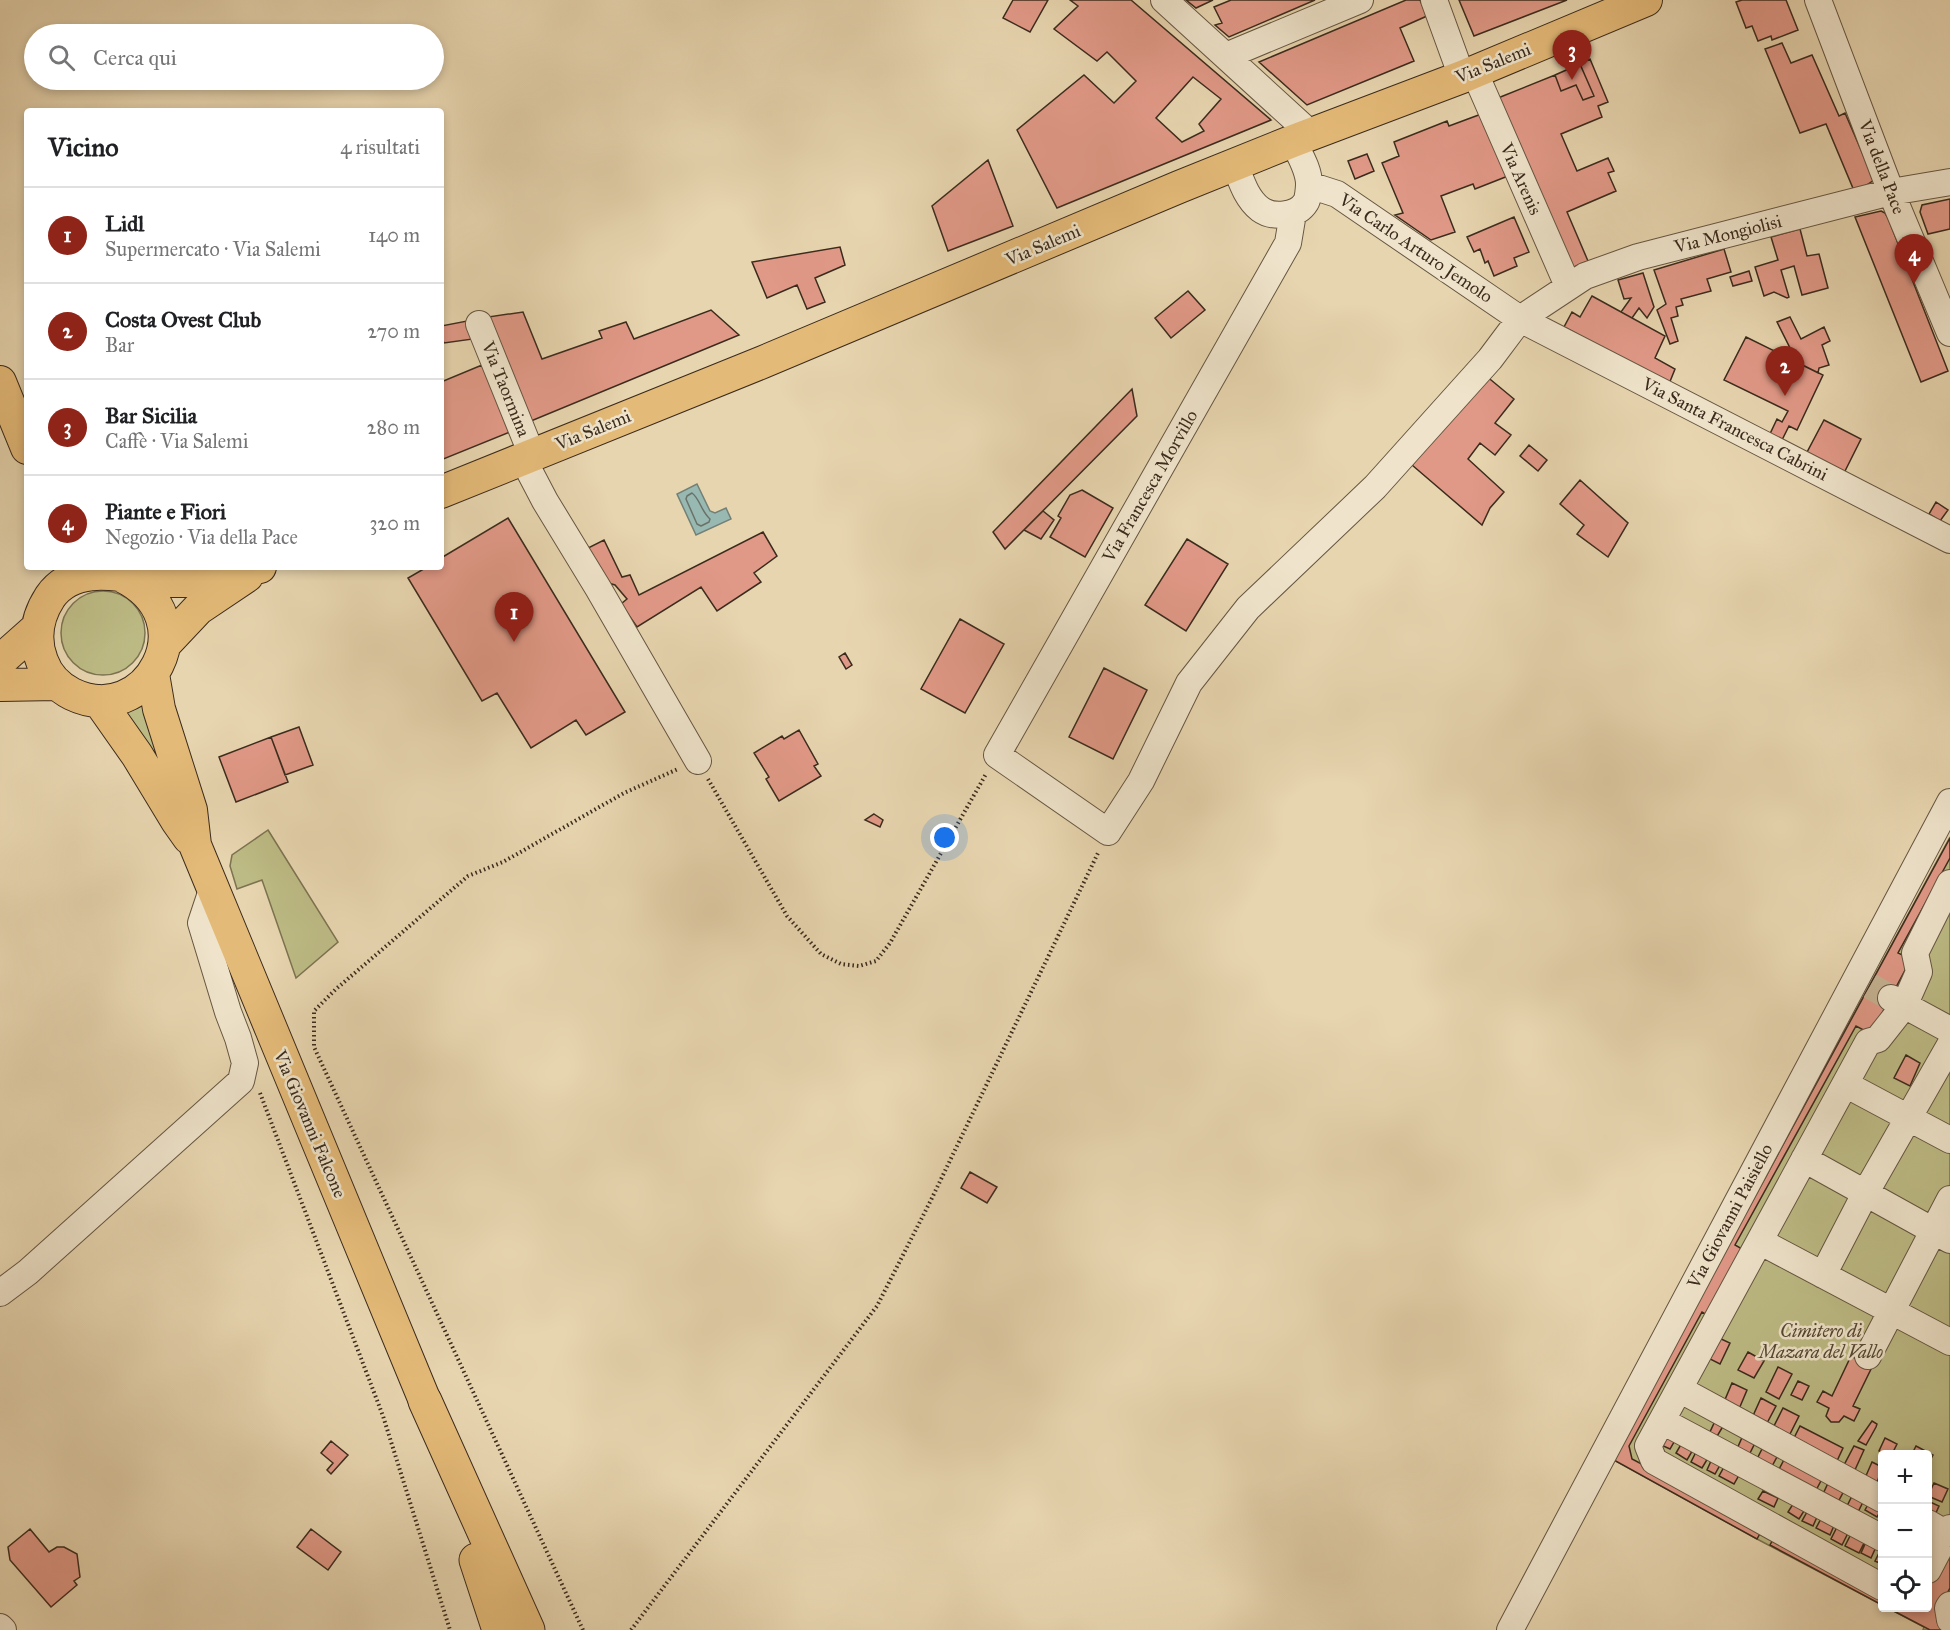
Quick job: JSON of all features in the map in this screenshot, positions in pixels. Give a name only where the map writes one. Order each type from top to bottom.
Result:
[{"type":"highway","points":[[425,1401],[499,1630]]},
{"type":"highway","points":[[425,1401],[514,1630]]},
{"type":"highway","points":[[425,1401],[528,1630]]},
{"type":"main road","name":"Via Salemi","points":[[444,491],[774,357],[1302,137],[1468,74],[1646,0]]},
{"type":"main road","points":[[0,382],[24,439]]},
{"type":"main road","points":[[117,572],[141,586],[156,602],[165,629],[165,644],[161,659],[153,674],[138,688],[120,698],[99,701],[76,696],[57,684],[44,668],[37,649],[36,629],[52,580],[68,581],[85,574],[117,572],[153,580],[184,581],[247,570]]},
{"type":"main road","points":[[165,644],[198,609],[256,570]]},
{"type":"main road","points":[[0,661],[36,629]]},
{"type":"main road","points":[[153,674],[159,709],[191,810],[195,845]]},
{"type":"main road","points":[[0,685],[57,684]]},
{"type":"main road","points":[[99,701],[195,845]]},
{"type":"main road","name":"Via Giovanni Falcone","points":[[195,845],[425,1401]]},
{"type":"street","points":[[1164,0],[1226,56],[1302,137],[1309,185],[1306,202],[1293,213],[1276,215],[1261,209],[1248,196],[1235,165]]},
{"type":"street","points":[[1226,56],[1360,0]]},
{"type":"street","name":"Via Arenis","points":[[1434,0],[1569,286]]},
{"type":"street","name":"Via della Pace","points":[[1818,0],[1891,192],[1950,333]]},
{"type":"street","name":"Via Mongiolisi","points":[[1108,832],[1141,781],[1189,683],[1248,608],[1375,487],[1490,359],[1520,319],[1585,276],[1638,257],[1891,192],[1950,182]]},
{"type":"street","name":"Via Carlo Arturo Jemolo","points":[[1309,185],[1337,194],[1520,319]]},
{"type":"street","name":"Via Francesca Morvillo","points":[[997,755],[1288,243],[1293,213]]},
{"type":"street","name":"Via Santa Francesca Cabrini","points":[[1520,319],[1950,540]]},
{"type":"street","name":"Via Taormina","points":[[479,324],[545,501],[698,761]]},
{"type":"street","points":[[997,755],[1108,832]]},
{"type":"street","name":"Via Giovanni Paisiello","points":[[1510,1630],[1880,992],[1950,802]]},
{"type":"street","points":[[1880,992],[1919,972],[1915,953],[1942,919],[1950,883]]},
{"type":"street","points":[[0,1293],[45,1257],[241,1081],[245,1063],[201,923],[212,890]]},
{"type":"street","points":[[1880,992],[1950,1030]]},
{"type":"street","points":[[1878,1585],[1654,1461],[1648,1446],[1868,1042],[1878,1039],[1880,992]]},
{"type":"street","points":[[1824,1275],[1866,1192],[1950,1045]]},
{"type":"street","points":[[1845,1084],[1950,1140]]},
{"type":"street","points":[[1804,1159],[1942,1235]]},
{"type":"street","points":[[1868,1356],[1892,1312],[1942,1235],[1950,1199]]},
{"type":"street","points":[[1761,1242],[1950,1342]]},
{"type":"street","points":[[1679,1389],[1878,1497]]},
{"type":"street","points":[[1662,1421],[1878,1537]]},
{"type":"street","points":[[1930,1558],[1941,1528]]},
{"type":"street","points":[[1950,1605],[1948,1608],[1950,1620]]},
{"type":"path","points":[[583,1630],[314,1047],[314,1011],[336,989],[468,876],[503,862],[624,793],[698,761],[787,916],[820,954],[841,964],[859,966],[876,961],[890,943],[997,755]]},
{"type":"path","points":[[631,1630],[877,1306],[931,1200],[1108,832]]},
{"type":"path","points":[[245,1063],[266,1106],[383,1416],[450,1630]]},
{"type":"green space","points":[[103,591],[119,594],[133,603],[142,617],[145,633],[142,649],[133,663],[119,672],[103,675],[87,672],[73,663],[64,649],[61,633],[64,617],[73,603],[87,594]]},
{"type":"green space","points":[[145,700],[176,794],[121,709]]},
{"type":"green space","points":[[268,830],[338,942],[296,978],[262,880],[237,889],[230,866],[232,855]]},
{"type":"green space","name":"Cimitero di Mazara del Vallo","points":[[1950,837],[1950,1630],[1923,1630],[1924,1627],[1896,1612],[1932,1612],[1932,1450],[1878,1450],[1878,1603],[1612,1459]]},
{"type":"water","points":[[697,484],[710,511],[715,513],[726,508],[731,519],[696,535],[677,494]]},
{"type":"building","points":[[1013,0],[1048,0],[1030,32],[1003,18]]},
{"type":"building","points":[[1070,0],[1131,0],[1271,120],[1057,208],[1017,130],[1084,75],[1114,103],[1136,81],[1107,52],[1097,61],[1054,29],[1078,6]],"holes":[[[1193,77],[1221,99],[1199,124],[1204,131],[1182,142],[1156,118]]]},
{"type":"building","points":[[1186,0],[1213,0],[1196,8]]},
{"type":"building","points":[[1231,0],[1315,0],[1229,37],[1215,25],[1222,23],[1214,7]]},
{"type":"building","points":[[1406,0],[1420,0],[1427,16],[1400,28],[1414,61],[1307,105],[1259,62]]},
{"type":"building","points":[[1459,0],[1567,0],[1474,36]]},
{"type":"building","points":[[1786,0],[1798,30],[1772,40],[1771,36],[1758,41],[1752,26],[1746,28],[1736,2]]},
{"type":"building","points":[[1782,43],[1791,63],[1812,55],[1839,116],[1845,113],[1874,180],[1855,193],[1826,124],[1800,133],[1765,49]]},
{"type":"building","points":[[1590,59],[1608,102],[1598,106],[1602,117],[1561,134],[1577,171],[1608,158],[1614,171],[1608,173],[1616,191],[1567,212],[1588,261],[1572,268],[1498,98],[1555,75],[1561,91],[1576,85],[1583,100],[1594,96],[1580,64]]},
{"type":"building","points":[[1580,64],[1594,96],[1583,100],[1576,85],[1561,91],[1555,75]]},
{"type":"building","points":[[1484,113],[1508,176],[1475,189],[1473,184],[1441,196],[1455,232],[1431,240],[1395,215],[1403,213],[1382,163],[1399,156],[1394,142],[1447,121],[1449,126]]},
{"type":"building","points":[[1367,154],[1374,171],[1355,179],[1348,161]]},
{"type":"building","points":[[988,160],[1013,226],[948,251],[932,206]]},
{"type":"building","points":[[1950,199],[1950,229],[1928,234],[1920,212],[1922,205]]},
{"type":"building","points":[[1881,211],[1888,218],[1948,371],[1921,382],[1855,217]]},
{"type":"building","points":[[1514,217],[1529,252],[1514,258],[1517,266],[1494,276],[1488,261],[1485,263],[1480,249],[1474,252],[1467,237]]},
{"type":"building","points":[[1800,229],[1807,256],[1819,254],[1828,288],[1802,295],[1794,266],[1781,270],[1789,297],[1774,292],[1764,296],[1755,267],[1778,260],[1771,237]]},
{"type":"building","points":[[840,247],[845,265],[815,278],[825,302],[807,309],[797,285],[767,298],[752,262]]},
{"type":"building","points":[[1724,249],[1731,272],[1707,279],[1711,291],[1681,299],[1683,305],[1676,307],[1678,316],[1671,318],[1678,341],[1670,344],[1657,310],[1666,304],[1654,270]]},
{"type":"building","points":[[1749,271],[1752,281],[1733,286],[1730,277]]},
{"type":"building","points":[[1643,273],[1654,307],[1647,318],[1639,308],[1632,318],[1621,312],[1631,298],[1624,299],[1618,280]]},
{"type":"building","points":[[1188,291],[1205,310],[1171,338],[1155,318]]},
{"type":"building","points":[[1592,296],[1665,336],[1655,358],[1675,369],[1669,384],[1564,327],[1572,312],[1580,317]]},
{"type":"building","points":[[711,310],[739,335],[531,421],[488,317],[523,312],[542,359],[602,338],[599,331],[626,322],[634,339]]},
{"type":"building","points":[[1790,317],[1801,339],[1824,327],[1830,341],[1822,345],[1829,365],[1819,368],[1818,373],[1790,359],[1793,354],[1777,322]]},
{"type":"building","points":[[467,321],[473,339],[444,343],[444,325]]},
{"type":"building","points":[[1746,337],[1823,375],[1797,430],[1789,426],[1781,442],[1769,436],[1777,419],[1782,422],[1788,411],[1724,380]]},
{"type":"building","points":[[482,365],[510,432],[444,459],[444,381]]},
{"type":"building","points":[[1485,375],[1514,399],[1495,423],[1511,435],[1495,455],[1480,443],[1468,459],[1504,492],[1490,508],[1482,525],[1412,465]]},
{"type":"building","points":[[1132,389],[1137,416],[1005,549],[993,532]]},
{"type":"building","points":[[1824,420],[1861,439],[1843,475],[1805,456]]},
{"type":"building","points":[[1529,445],[1547,460],[1538,471],[1520,456]]},
{"type":"building","points":[[1580,480],[1628,523],[1608,557],[1577,534],[1584,525],[1560,504]]},
{"type":"building","points":[[1082,490],[1113,508],[1085,557],[1050,537],[1061,518],[1058,516],[1070,495]]},
{"type":"building","points":[[1936,502],[1948,510],[1940,521],[1929,514]]},
{"type":"building","points":[[1043,511],[1054,520],[1041,539],[1024,530]]},
{"type":"building","points":[[508,518],[625,712],[586,735],[576,720],[531,748],[497,693],[482,701],[408,578],[422,570],[444,570],[444,556]]},
{"type":"building","points":[[763,532],[777,556],[754,573],[761,582],[717,611],[701,587],[637,627],[621,604],[627,599],[615,585],[605,582],[588,548],[604,540],[622,577],[630,575],[639,595]]},
{"type":"building","points":[[1187,539],[1228,564],[1186,631],[1145,605]]},
{"type":"building","points":[[960,619],[1004,644],[965,713],[921,689]]},
{"type":"building","points":[[845,653],[852,665],[846,669],[839,657]]},
{"type":"building","points":[[1104,668],[1147,690],[1113,759],[1069,737]]},
{"type":"building","points":[[299,727],[313,765],[285,775],[271,737]]},
{"type":"building","points":[[799,730],[818,764],[814,766],[821,776],[779,801],[766,779],[769,777],[754,753],[782,736],[784,739]]},
{"type":"building","points":[[271,737],[288,782],[236,802],[219,757]]},
{"type":"building","points":[[874,814],[883,820],[880,827],[865,820]]},
{"type":"building","points":[[1950,838],[1950,858],[1898,953],[1911,959],[1871,1034],[1856,1026],[1735,1245],[1749,1253],[1714,1319],[1702,1312],[1629,1446],[1632,1459],[1763,1528],[1757,1539],[1612,1459]]},
{"type":"building","points":[[1906,1055],[1920,1063],[1910,1086],[1894,1078]]},
{"type":"building","points":[[970,1172],[997,1187],[987,1203],[961,1188]]},
{"type":"building","points":[[1719,1338],[1730,1343],[1720,1364],[1710,1359]]},
{"type":"building","points":[[1748,1352],[1764,1361],[1754,1378],[1738,1370]]},
{"type":"building","points":[[1851,1356],[1872,1367],[1853,1406],[1860,1409],[1854,1421],[1844,1416],[1839,1422],[1831,1422],[1826,1416],[1829,1408],[1817,1402],[1823,1391],[1832,1396]]},
{"type":"building","points":[[1778,1367],[1792,1374],[1779,1399],[1766,1392]]},
{"type":"building","points":[[1798,1381],[1809,1386],[1802,1400],[1791,1395]]},
{"type":"building","points":[[1732,1383],[1747,1390],[1739,1409],[1724,1402]]},
{"type":"building","points":[[1761,1398],[1776,1406],[1766,1425],[1752,1418]]},
{"type":"building","points":[[1783,1408],[1799,1416],[1789,1436],[1773,1428]]},
{"type":"building","points":[[1716,1419],[1725,1423],[1716,1438],[1709,1434]]},
{"type":"building","points":[[1872,1421],[1877,1424],[1866,1445],[1858,1441]]},
{"type":"building","points":[[1800,1426],[1843,1448],[1836,1463],[1793,1440]]},
{"type":"building","points":[[1669,1431],[1678,1435],[1670,1449],[1661,1445]]},
{"type":"building","points":[[1744,1433],[1757,1439],[1749,1455],[1737,1449]]},
{"type":"building","points":[[1885,1438],[1897,1444],[1894,1450],[1879,1450]]},
{"type":"building","points":[[331,1441],[348,1455],[331,1474],[327,1470],[333,1463],[321,1453]]},
{"type":"building","points":[[1683,1441],[1694,1448],[1687,1460],[1676,1453]]},
{"type":"building","points":[[1854,1446],[1864,1450],[1854,1472],[1843,1467]]},
{"type":"building","points":[[1763,1447],[1778,1455],[1771,1468],[1756,1461]]},
{"type":"building","points":[[1696,1452],[1708,1458],[1702,1468],[1691,1462]]},
{"type":"building","points":[[1786,1456],[1823,1477],[1814,1494],[1777,1473]]},
{"type":"building","points":[[1711,1461],[1720,1465],[1715,1474],[1707,1470]]},
{"type":"building","points":[[1872,1462],[1878,1465],[1877,1483],[1865,1478]]},
{"type":"building","points":[[1724,1467],[1739,1475],[1734,1484],[1719,1476]]},
{"type":"building","points":[[1829,1481],[1845,1489],[1838,1502],[1823,1494]]},
{"type":"building","points":[[1934,1483],[1948,1489],[1942,1502],[1932,1498]]},
{"type":"building","points":[[1763,1491],[1778,1498],[1774,1507],[1758,1499]]},
{"type":"building","points":[[1853,1494],[1864,1500],[1858,1512],[1847,1506]]},
{"type":"building","points":[[1870,1501],[1878,1506],[1878,1515],[1877,1517],[1865,1510]]},
{"type":"building","points":[[1932,1503],[1939,1506],[1935,1515],[1932,1513]]},
{"type":"building","points":[[1793,1504],[1804,1511],[1799,1519],[1788,1512]]},
{"type":"building","points":[[1807,1512],[1817,1517],[1813,1526],[1802,1521]]},
{"type":"building","points":[[1823,1515],[1836,1521],[1830,1535],[1816,1528]]},
{"type":"building","points":[[1837,1527],[1848,1533],[1842,1545],[1831,1539]]},
{"type":"building","points":[[30,1529],[49,1552],[57,1547],[64,1547],[77,1554],[80,1577],[74,1581],[77,1585],[51,1607],[10,1560],[8,1547]]},
{"type":"building","points":[[311,1529],[341,1552],[328,1570],[297,1547]]},
{"type":"building","points":[[1851,1534],[1865,1541],[1859,1553],[1845,1546]]},
{"type":"building","points":[[1775,1536],[1878,1593],[1878,1603],[1770,1545]]},
{"type":"building","points":[[1866,1542],[1876,1547],[1871,1558],[1861,1553]]},
{"type":"building","points":[[1950,1544],[1950,1588],[1936,1613],[1950,1630],[1930,1630],[1896,1612],[1932,1612],[1932,1578]]},
{"type":"tunnel","points":[[1870,986],[1891,998]]},
{"type":"place","name":"Bar Sicilia","points":[[1572,80]]},
{"type":"place","name":"Piante e Fiori","points":[[1914,284]]},
{"type":"place","name":"Costa Ovest Club","points":[[1785,396]]},
{"type":"place","name":"Lidl","points":[[514,642]]}]
